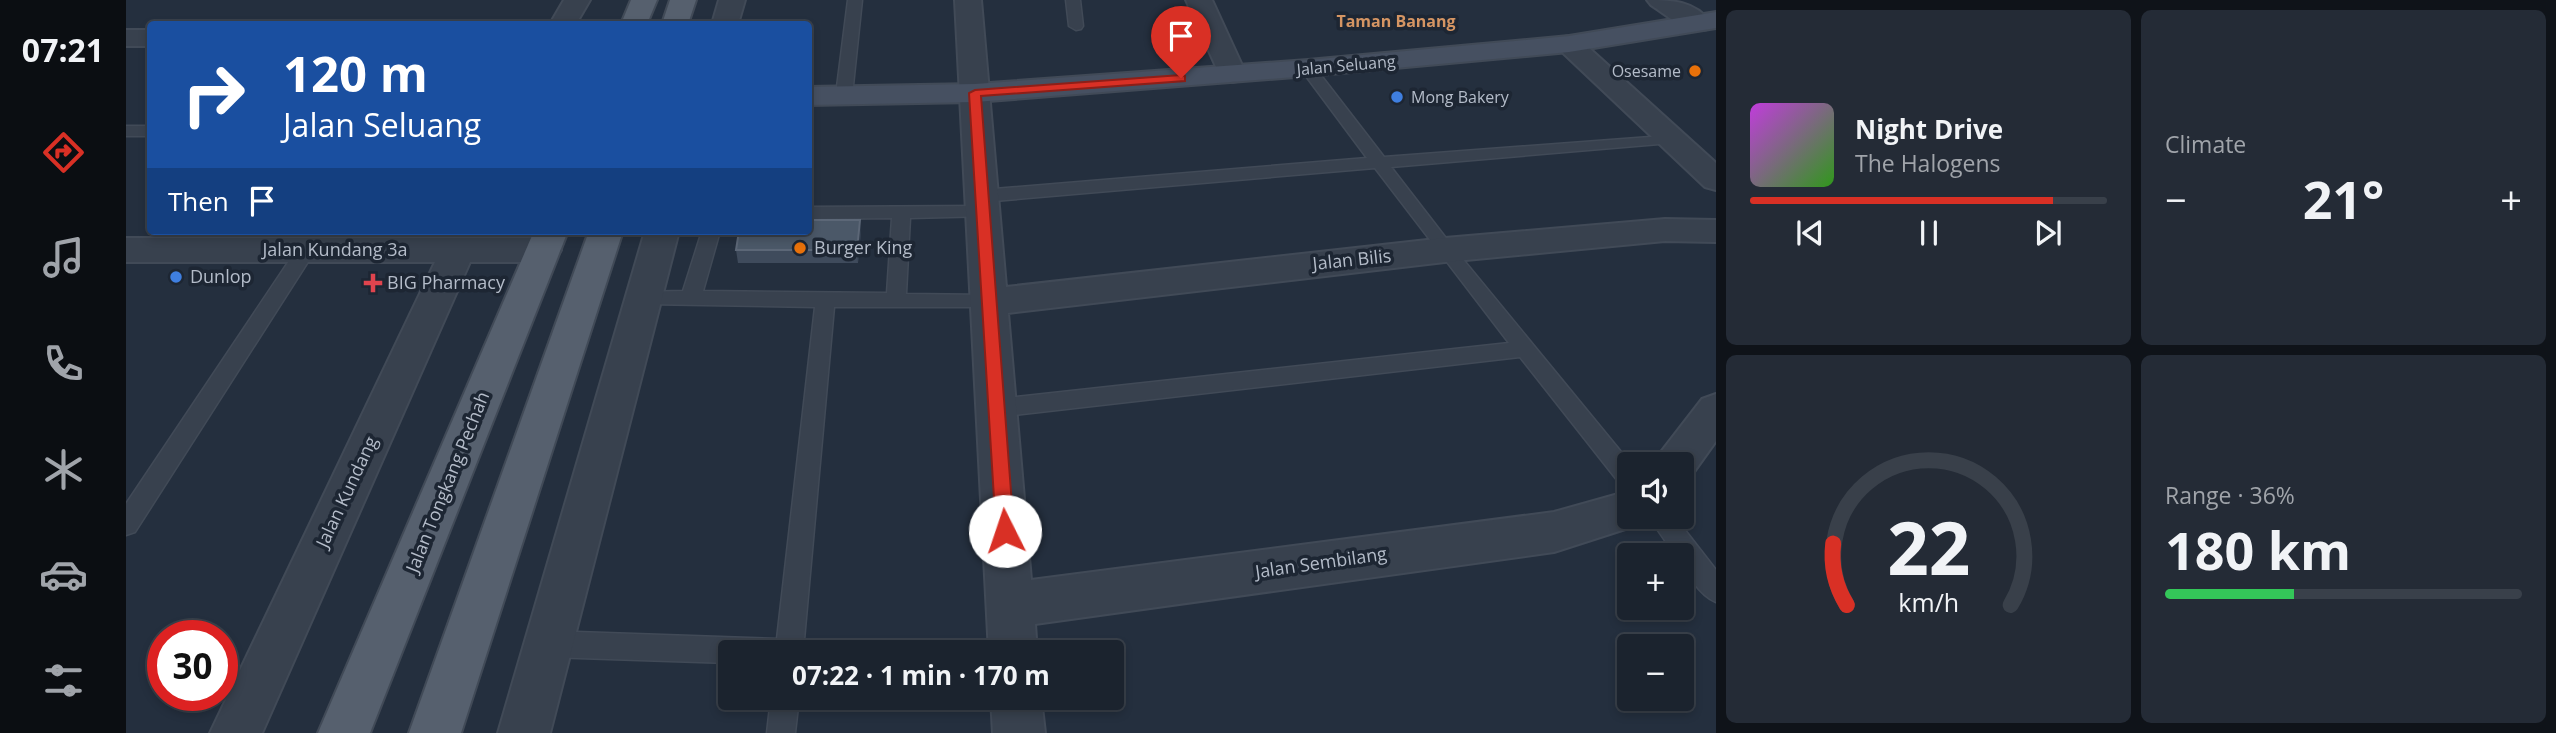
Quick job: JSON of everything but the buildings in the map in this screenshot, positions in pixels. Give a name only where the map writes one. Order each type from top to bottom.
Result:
[{"type":"main road","points":[[635,21],[644,0]]},
{"type":"main road","points":[[676,21],[684,0]]},
{"type":"main road","points":[[435,733],[605,235]]},
{"type":"main road","name":"Jalan Tongkang Pechah","points":[[344,733],[548,241]]},
{"type":"street","points":[[565,21],[578,0]]},
{"type":"street","points":[[726,21],[732,0]]},
{"type":"street","points":[[968,0],[1012,640]]},
{"type":"street","points":[[1199,0],[1232,75]]},
{"type":"street","points":[[1660,0],[1707,21]]},
{"type":"street","name":"Jalan Seluang","points":[[812,96],[975,93],[1232,75],[1569,44],[1707,21]]},
{"type":"street","points":[[126,37],[147,38]]},
{"type":"street","points":[[1569,44],[1716,180]]},
{"type":"street","name":"Jalan Bilis","points":[[989,302],[1445,250],[1665,230],[1716,231]]},
{"type":"street","points":[[524,733],[661,235]]},
{"type":"street","name":"Jalan Kundang 3a","points":[[128,252],[306,250],[548,241]]},
{"type":"street","name":"Jalan Kundang","points":[[236,733],[443,244]]},
{"type":"street","points":[[1685,452],[1716,410]]},
{"type":"street","name":"Jalan Sembilang","points":[[1010,604],[1555,532],[1617,514]]},
{"type":"street","points":[[1017,710],[1019,733]]},
{"type":"lane","points":[[844,95],[855,0]]},
{"type":"lane","points":[[1073,0],[1076,26]]},
{"type":"lane","points":[[1308,68],[1376,162],[1617,463]]},
{"type":"lane","points":[[126,131],[147,131]]},
{"type":"lane","points":[[812,213],[901,214],[1376,162],[1671,138]]},
{"type":"lane","points":[[896,301],[901,214]]},
{"type":"lane","points":[[691,298],[710,235]]},
{"type":"lane","points":[[126,524],[306,250]]},
{"type":"lane","points":[[645,297],[989,302]]},
{"type":"lane","points":[[790,640],[825,301]]},
{"type":"lane","points":[[997,408],[1526,349]]},
{"type":"lane","points":[[1670,529],[1716,590]]},
{"type":"lane","points":[[548,644],[718,650]]},
{"type":"lane","points":[[781,733],[784,710]]},
{"type":"place","name":"Osesame","points":[[1695,71]]},
{"type":"place","name":"Mong Bakery","points":[[1397,97]]},
{"type":"place","name":"Burger King","points":[[800,248]]},
{"type":"place","name":"Dunlop","points":[[176,277]]},
{"type":"place","name":"BIG Pharmacy","points":[[373,283]]},
{"type":"district","name":"Taman Banang","points":[[1396,21]]},
{"type":"route","points":[[1005,531],[975,93],[1181,78]]}]
